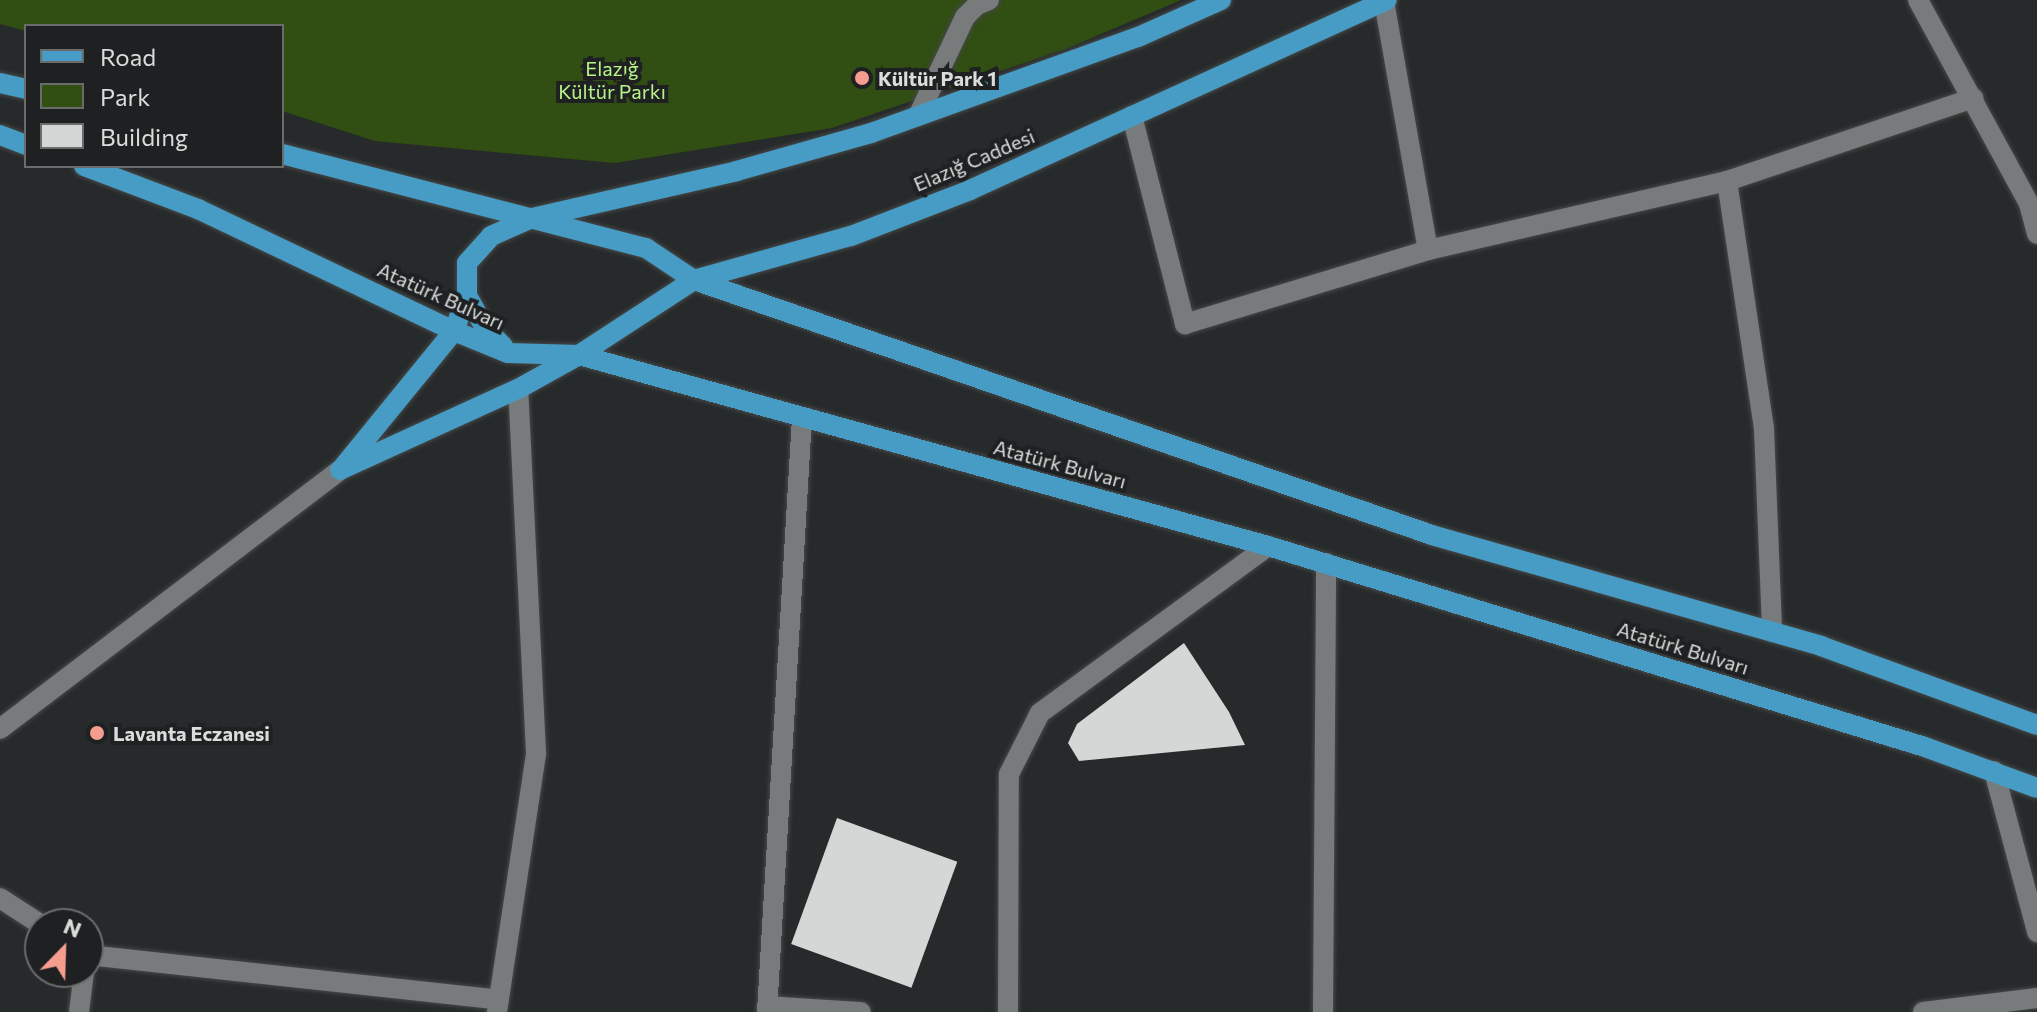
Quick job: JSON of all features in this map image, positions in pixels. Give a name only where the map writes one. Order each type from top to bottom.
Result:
[{"type":"main road","points":[[340,470],[454,331],[467,296],[467,263],[491,236],[532,218],[737,171],[918,116],[1138,37],[1221,0]]},
{"type":"main road","name":"Elazığ Caddesi","points":[[340,470],[518,389],[579,355],[694,280],[851,236],[970,190],[1386,1]]},
{"type":"main road","points":[[0,83],[24,89]]},
{"type":"main road","points":[[0,135],[24,144]]},
{"type":"main road","name":"Atatürk Bulvarı","points":[[284,155],[646,248],[694,280],[1432,535],[1821,646],[2037,725]]},
{"type":"main road","name":"Atatürk Bulvarı","points":[[89,168],[198,209],[454,331],[508,353],[579,355],[1268,546],[1994,771],[2037,788]]},
{"type":"main road","points":[[467,296],[485,328],[508,353]]},
{"type":"street","points":[[918,116],[965,17],[977,5],[989,0]]},
{"type":"street","points":[[1918,0],[2029,204],[2037,234]]},
{"type":"street","points":[[1386,1],[1428,250]]},
{"type":"street","points":[[1132,116],[1185,324],[1428,250],[1727,181],[1973,98]]},
{"type":"street","points":[[1727,181],[1764,429],[1772,632]]},
{"type":"street","points":[[104,957],[498,1006],[536,753],[518,389]]},
{"type":"street","points":[[802,418],[767,1009],[861,1012]]},
{"type":"street","points":[[0,729],[340,470]]},
{"type":"street","points":[[1008,1012],[1009,774],[1040,713],[1268,546]]},
{"type":"street","points":[[1323,1012],[1326,563]]},
{"type":"street","points":[[1994,771],[2037,932]]},
{"type":"street","points":[[0,898],[24,914]]},
{"type":"street","points":[[79,1012],[82,988]]},
{"type":"street","points":[[1923,1012],[2037,998]]},
{"type":"green space","name":"Elazığ Kültür Parkı","points":[[0,0],[1181,0],[1068,48],[832,128],[615,163],[375,141],[284,112],[284,24],[24,24],[24,30],[0,24]]},
{"type":"building","points":[[1184,643],[1229,712],[1245,745],[1079,761],[1068,743],[1077,724]]},
{"type":"building","points":[[837,818],[957,862],[911,988],[791,944]]},
{"type":"place","name":"Kültür Park 1","points":[[862,78]]},
{"type":"place","name":"Lavanta Eczanesi","points":[[97,733]]}]
